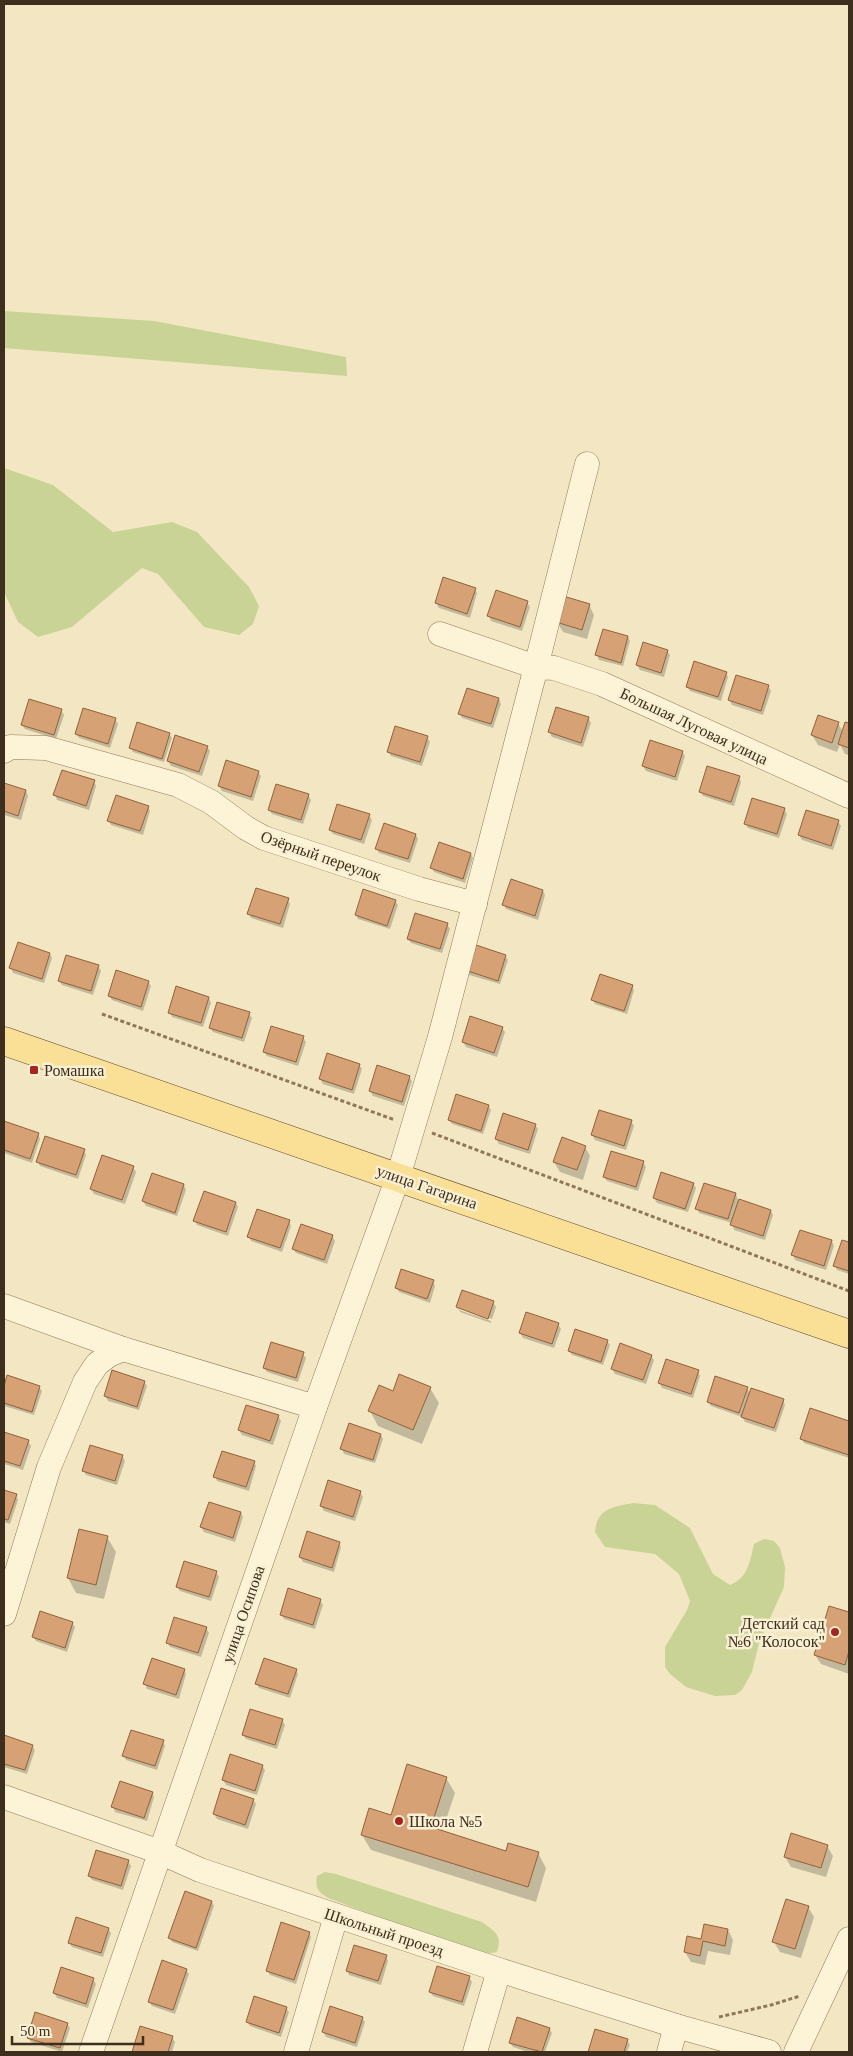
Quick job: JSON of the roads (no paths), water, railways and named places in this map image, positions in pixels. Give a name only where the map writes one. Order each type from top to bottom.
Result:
[{"type":"main road","name":"улица Гагарина","points":[[4,1041],[849,1334]]},
{"type":"street","name":"улица Осипова","points":[[92,2052],[315,1407],[398,1177],[440,1037],[588,464]]},
{"type":"street","name":"Большая Луговая улица","points":[[440,634],[536,667],[554,668],[602,684],[849,796]]},
{"type":"street","name":"Озёрный переулок","points":[[4,751],[10,747],[46,748],[178,786],[211,802],[246,828],[264,838],[419,889],[475,904]]},
{"type":"street","points":[[4,1306],[123,1349],[315,1407]]},
{"type":"street","points":[[4,1614],[49,1467],[85,1382],[97,1364],[108,1355],[123,1349]]},
{"type":"street","name":"Школьный проезд","points":[[4,1797],[160,1852],[200,1870],[336,1916],[676,2026],[769,2052]]},
{"type":"street","points":[[296,2052],[336,1916]]},
{"type":"street","points":[[789,2052],[797,2052],[849,1939]]},
{"type":"street","points":[[475,2052],[499,1970]]},
{"type":"street","points":[[669,2052],[676,2026]]},
{"type":"place","name":"Ромашка","points":[[34,1070]]},
{"type":"place","name":"Детский сад №6 \"Колосок\"","points":[[835,1632]]},
{"type":"place","name":"Школа №5","points":[[399,1821]]}]
